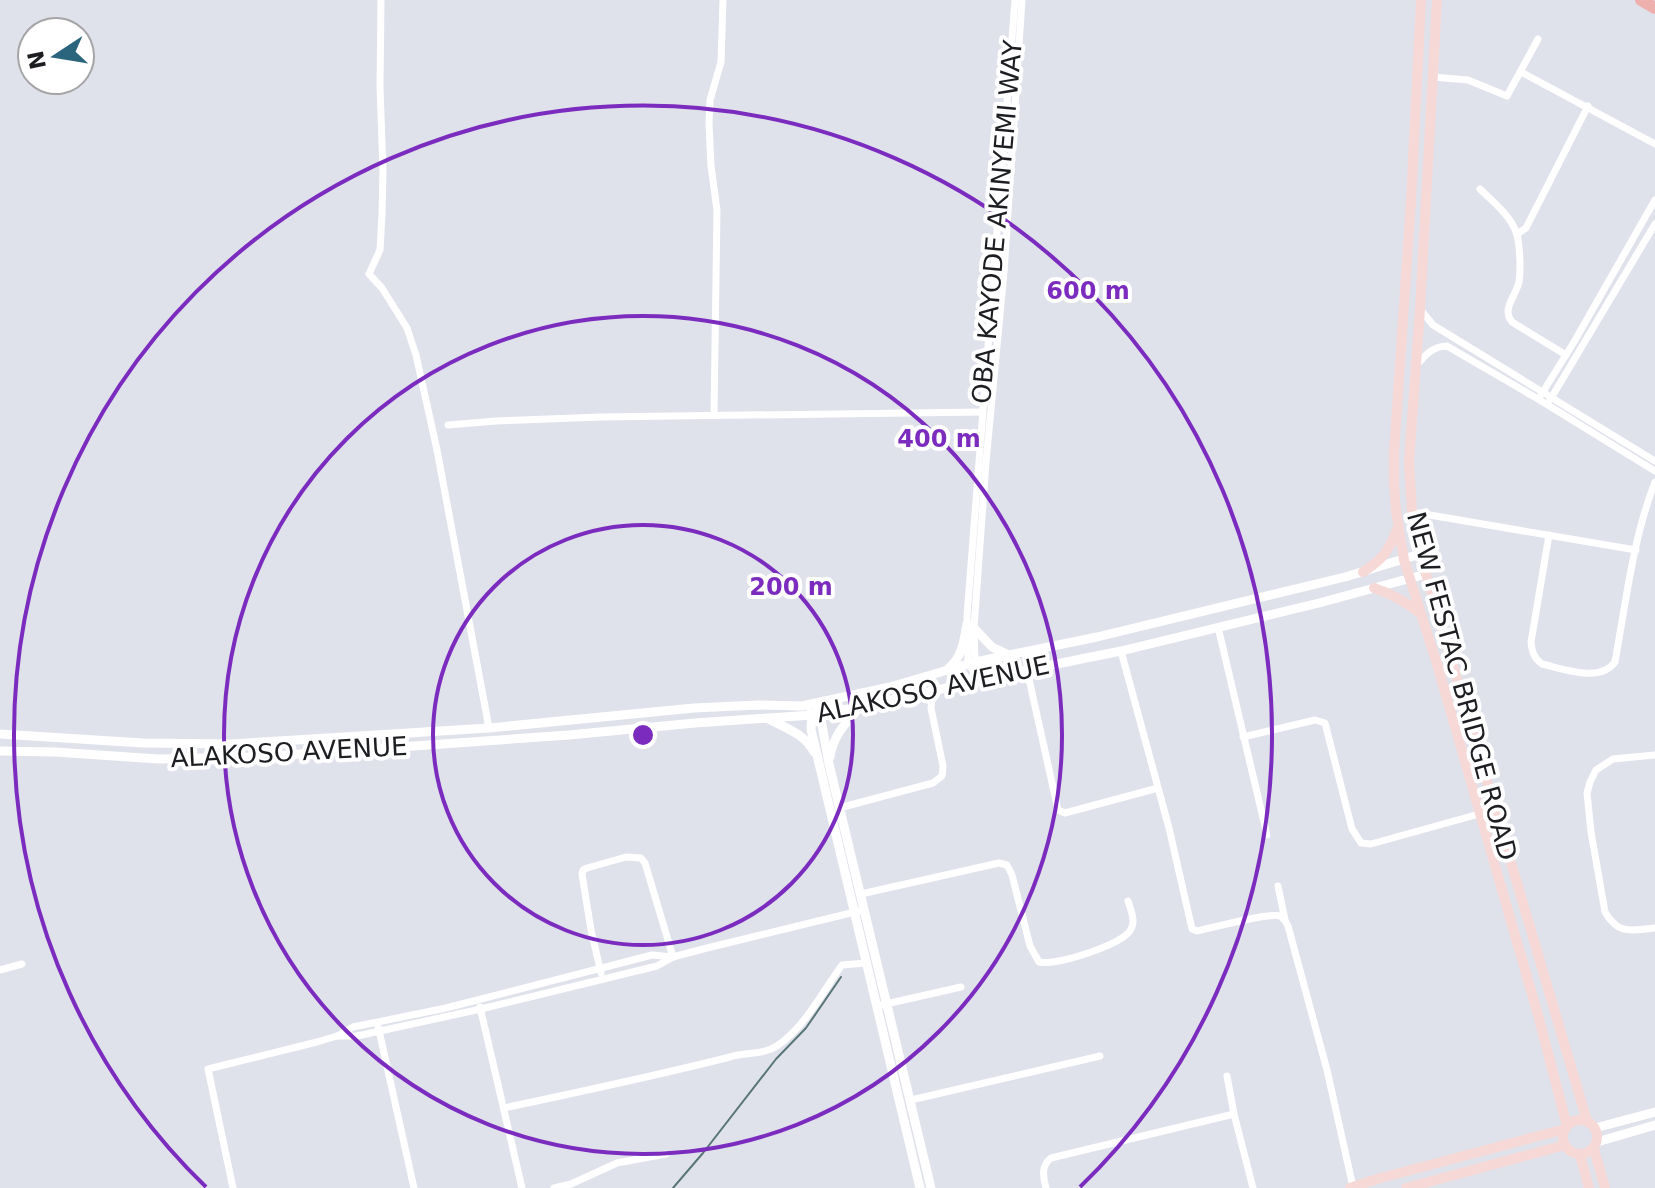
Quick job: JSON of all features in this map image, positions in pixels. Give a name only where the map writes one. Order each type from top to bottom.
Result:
[{"type":"main road","points":[[1423,0],[1394,453],[1397,527],[1409,579],[1538,1015],[1566,1128],[1563,1140],[1574,1153],[1580,1155],[1595,1145]]},
{"type":"main road","points":[[1429,140],[1425,128],[1435,0]]},
{"type":"main road","name":"NEW FESTAC BRIDGE ROAD","points":[[1435,0],[1409,462],[1412,512],[1420,554],[1483,772],[1591,1125]]},
{"type":"main road","points":[[1641,0],[1655,8]]},
{"type":"main road","points":[[1363,572],[1380,561],[1391,546],[1397,527]]},
{"type":"main road","points":[[1374,588],[1405,601],[1421,614]]},
{"type":"main road","points":[[1469,775],[1483,772]]},
{"type":"main road","points":[[1352,1188],[1566,1128],[1580,1120],[1591,1125],[1605,1188]]},
{"type":"main road","points":[[1406,1188],[1565,1145]]},
{"type":"main road","points":[[1580,1155],[1589,1188]]},
{"type":"street","points":[[381,0],[382,214],[380,250],[369,274],[382,288],[407,328],[416,355],[489,728]]},
{"type":"street","points":[[714,415],[717,210],[709,123],[710,100],[721,62],[723,0]]},
{"type":"street","name":"OBA KAYODE AKINYEMI WAY","points":[[972,663],[970,626],[982,412],[1015,0]]},
{"type":"street","name":"OBA KAYODE AKINYEMI WAY","points":[[970,626],[1004,272],[1022,0]]},
{"type":"street","points":[[1433,77],[1468,80],[1507,96],[1538,39]]},
{"type":"street","points":[[1521,72],[1655,144]]},
{"type":"street","points":[[1517,234],[1526,228],[1588,106]]},
{"type":"street","points":[[1480,189],[1517,234],[1519,282],[1508,317],[1566,355]]},
{"type":"street","points":[[1540,396],[1655,200]]},
{"type":"street","points":[[1548,402],[1655,224]]},
{"type":"street","points":[[1634,236],[1655,248]]},
{"type":"street","points":[[1420,309],[1433,325],[1655,471]]},
{"type":"street","points":[[1415,368],[1430,351],[1447,346],[1540,396]]},
{"type":"street","points":[[1548,402],[1655,461]]},
{"type":"street","points":[[448,425],[714,415],[982,412]]},
{"type":"street","points":[[1549,535],[1531,642],[1532,653],[1542,664],[1589,673],[1610,670],[1615,662],[1636,550],[1655,482]]},
{"type":"street","points":[[1412,512],[1636,550]]},
{"type":"street","name":"ALAKOSO AVENUE","points":[[0,734],[131,743],[232,744],[489,728],[694,708],[758,705],[812,710],[972,663],[1363,572],[1420,554]]},
{"type":"street","name":"ALAKOSO AVENUE","points":[[0,751],[158,759],[259,757],[554,736],[860,707],[1121,651],[1426,574]]},
{"type":"street","points":[[924,678],[952,667],[970,626],[992,647],[1011,656]]},
{"type":"street","points":[[1218,627],[1267,835]]},
{"type":"street","points":[[1121,651],[1192,929],[1197,931],[1226,926],[1266,916],[1280,916],[1285,920]]},
{"type":"street","points":[[972,663],[985,679]]},
{"type":"street","points":[[1027,670],[1058,810],[1065,813],[1158,788]]},
{"type":"street","points":[[839,808],[933,783],[942,776],[943,766],[931,708],[933,691]]},
{"type":"street","points":[[824,763],[835,736],[860,707]]},
{"type":"street","points":[[812,710],[811,729],[839,808],[861,894],[860,911],[867,963],[911,1100],[931,1188]]},
{"type":"street","points":[[767,718],[800,735],[824,763],[882,1005],[920,1188]]},
{"type":"street","points":[[1243,737],[1315,720],[1325,723],[1352,829],[1361,843],[1371,844],[1479,814]]},
{"type":"street","points":[[53,737],[55,752]]},
{"type":"street","points":[[1655,755],[1613,759],[1605,763],[1596,770],[1587,793],[1605,912],[1610,920],[1625,930],[1655,928]]},
{"type":"street","points":[[603,979],[582,874],[587,868],[626,857],[641,858],[673,957]]},
{"type":"street","points":[[861,894],[999,863],[1007,865],[1030,946],[1039,962],[1043,963],[1098,948],[1130,931],[1133,919],[1128,901]]},
{"type":"street","points":[[1278,886],[1327,1070],[1352,1188]]},
{"type":"street","points":[[378,1026],[481,1009],[657,966],[673,957],[860,911]]},
{"type":"street","points":[[233,1188],[208,1069],[337,1036],[349,1037],[378,1026],[652,955],[673,957]]},
{"type":"street","points":[[504,1108],[737,1055],[768,1051],[796,1030],[842,965],[867,963]]},
{"type":"street","points":[[0,970],[22,964]]},
{"type":"street","points":[[882,1005],[961,987]]},
{"type":"street","points":[[478,1000],[522,1188]]},
{"type":"street","points":[[378,1026],[414,1188]]},
{"type":"street","points":[[911,1100],[1100,1056]]},
{"type":"street","points":[[1227,1076],[1253,1188]]},
{"type":"street","points":[[1591,1125],[1655,1112]]},
{"type":"street","points":[[1046,1188],[1043,1170],[1051,1158],[1234,1114]]},
{"type":"street","points":[[1595,1145],[1655,1125]]},
{"type":"street","points":[[554,1188],[571,1184],[617,1163],[666,1154]]},
{"type":"waterway","points":[[673,1188],[776,1059],[806,1028],[841,977]]}]
